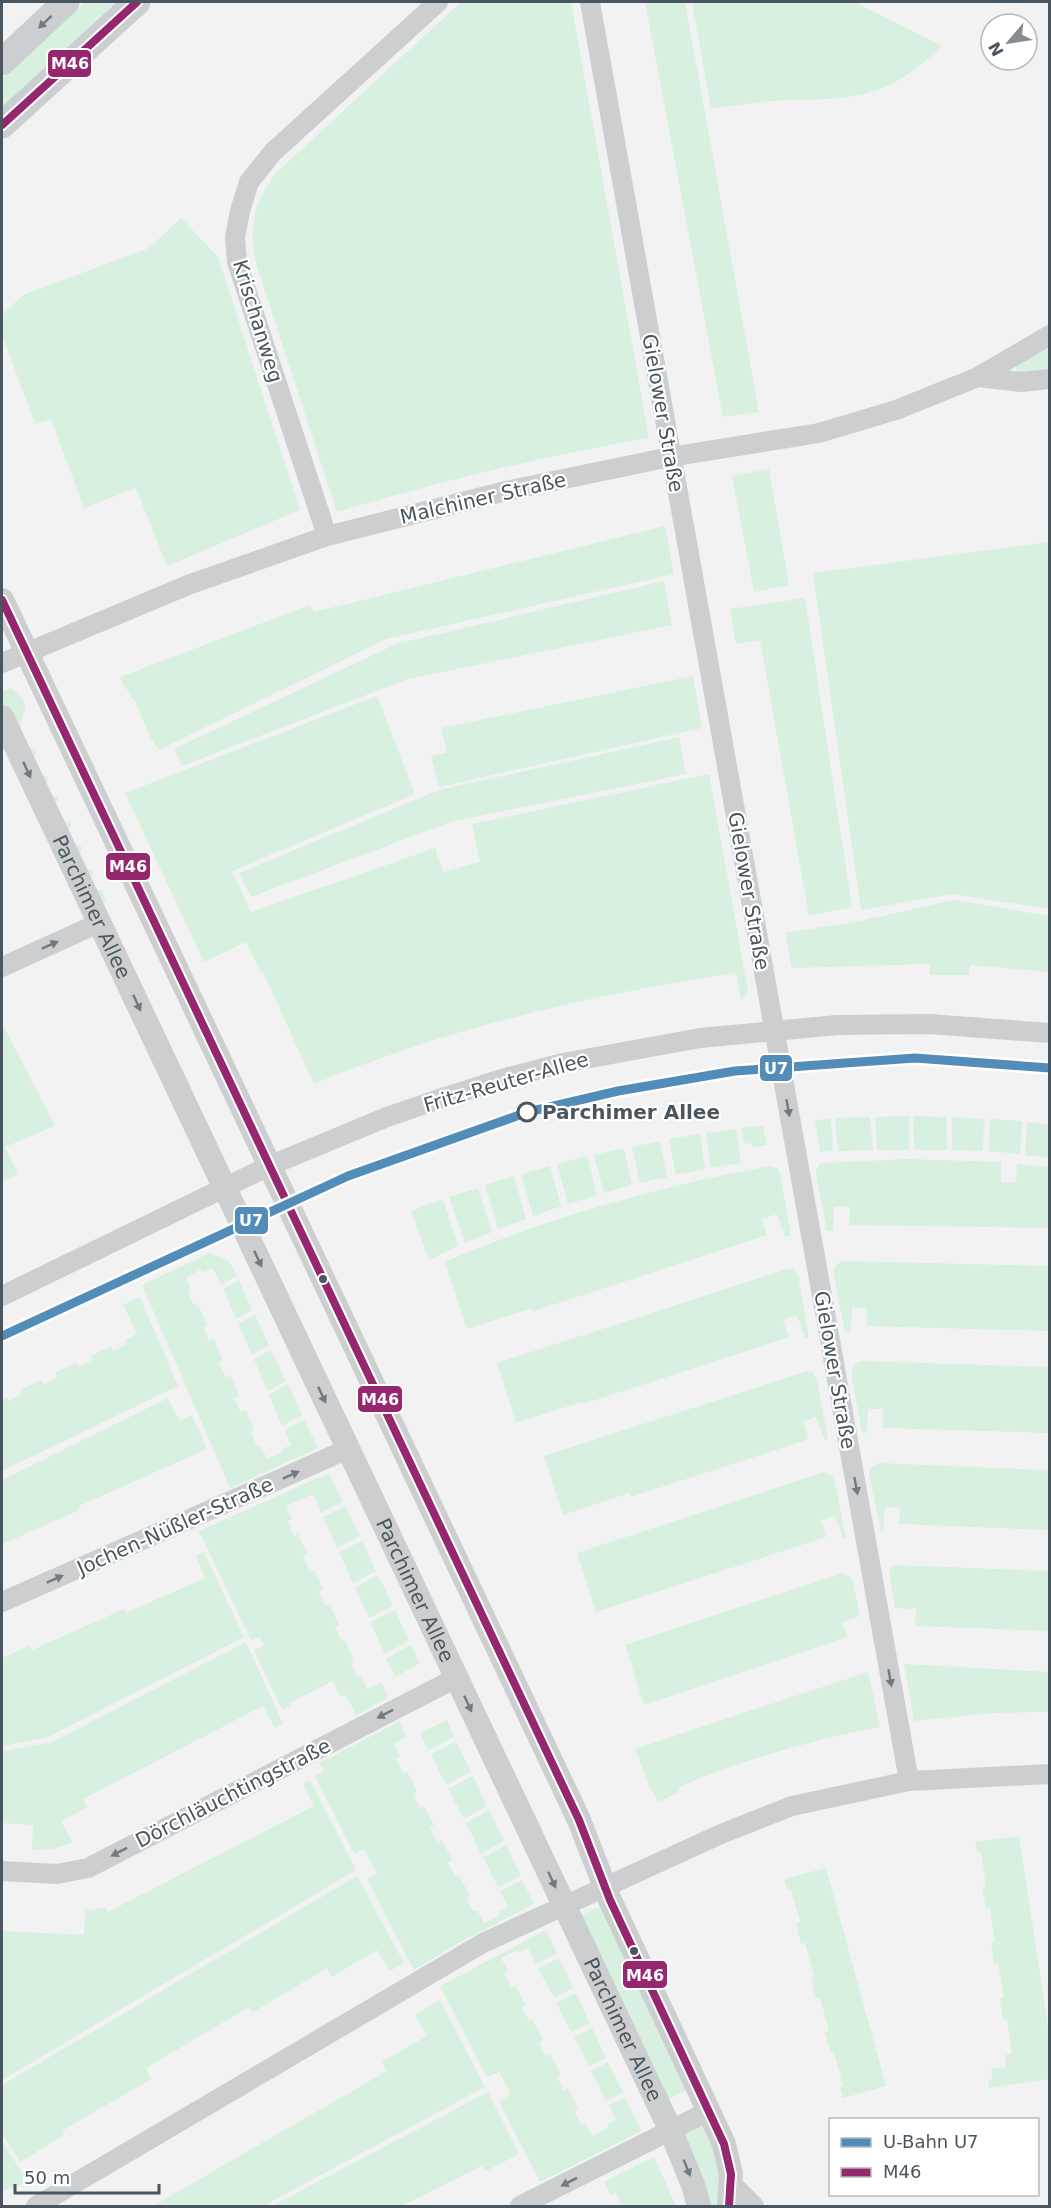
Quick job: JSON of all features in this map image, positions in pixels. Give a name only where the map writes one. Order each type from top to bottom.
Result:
[{"type":"main road","points":[[2,62],[66,2]]},
{"type":"main road","points":[[2,125],[137,2]]},
{"type":"street","name":"Krischanweg","points":[[327,536],[237,262],[235,237],[240,211],[249,182],[273,152],[438,2]]},
{"type":"street","name":"Gielower Straße","points":[[590,2],[909,1781]]},
{"type":"street","name":"Malchiner Straße","points":[[2,663],[188,585],[327,536],[506,491],[670,457],[819,432],[896,410],[978,377],[1050,335]]},
{"type":"street","name":"Malchiner Straße","points":[[978,377],[1021,382],[1050,379]]},
{"type":"street","points":[[2,600],[579,1820],[605,1886],[724,2144],[730,2195],[754,2206]]},
{"type":"street","name":"Parchimer Allee","points":[[2,717],[671,2132],[693,2185],[699,2206]]},
{"type":"street","points":[[2,967],[99,923]]},
{"type":"street","name":"Fritz-Reuter-Allee","points":[[2,1296],[269,1166],[387,1118],[506,1078],[563,1063],[700,1038],[773,1030],[882,1023],[1050,1033]]},
{"type":"street","name":"Jochen-Nüßler-Straße","points":[[2,1602],[348,1449]]},
{"type":"street","name":"Dörchläuchtingstraße","points":[[2,1871],[57,1874],[88,1868],[456,1678]]},
{"type":"street","points":[[36,2206],[483,1943],[721,1834],[792,1806],[909,1781],[1050,1774]]},
{"type":"street","points":[[520,2206],[709,2111]]},
{"type":"green space","points":[[85,2],[116,2],[2,108],[2,79]]},
{"type":"green space","points":[[461,2],[571,2],[649,438],[492,470],[337,512],[257,267],[253,241],[254,218],[261,197],[275,174]]},
{"type":"green space","points":[[645,2],[685,2],[759,412],[723,417]]},
{"type":"green space","points":[[692,2],[854,2],[942,46],[904,77],[890,85],[862,94],[816,100],[771,101],[711,109]]},
{"type":"green space","points":[[181,218],[218,257],[300,510],[167,566],[136,488],[84,508],[51,419],[35,424],[2,335],[2,315],[23,295],[149,248]]},
{"type":"green space","points":[[1049,344],[1049,369],[1017,371],[1016,365]]},
{"type":"green space","points":[[769,469],[789,585],[754,592],[732,476]]},
{"type":"green space","points":[[665,526],[674,574],[386,639],[159,750],[150,737],[134,699],[128,689],[125,689],[120,677],[310,605],[314,612]]},
{"type":"green space","points":[[1049,542],[1049,909],[953,894],[861,910],[813,573]]},
{"type":"green space","points":[[664,581],[672,625],[408,679],[182,766],[174,749],[396,644]]},
{"type":"green space","points":[[805,598],[852,907],[809,916],[760,640],[736,644],[730,609]]},
{"type":"green space","points":[[693,676],[702,728],[439,787],[431,756],[447,752],[441,728]]},
{"type":"green space","points":[[11,688],[25,703],[21,736],[27,747],[35,749],[33,759],[40,774],[49,778],[45,786],[50,795],[57,797],[55,806],[62,821],[69,822],[71,825],[67,832],[74,845],[81,846],[79,855],[84,868],[91,869],[93,873],[90,879],[94,888],[102,891],[106,901],[97,905],[2,702],[2,692]]},
{"type":"green space","points":[[377,696],[415,794],[232,871],[251,912],[435,848],[443,872],[480,862],[472,824],[709,774],[748,991],[741,1001],[736,973],[627,992],[521,1015],[469,1030],[365,1064],[314,1084],[263,972],[246,942],[204,962],[125,793]]},
{"type":"green space","points":[[679,737],[686,774],[453,821],[251,897],[239,873],[439,790]]},
{"type":"green space","points":[[954,900],[1049,916],[1049,972],[970,965],[969,975],[930,975],[930,964],[792,968],[785,933],[860,921]]},
{"type":"green space","points":[[2,1023],[55,1126],[5,1147],[18,1174],[2,1183]]},
{"type":"green space","points":[[909,1116],[909,1150],[877,1150],[875,1117]]},
{"type":"green space","points":[[913,1116],[946,1117],[947,1150],[914,1150]]},
{"type":"green space","points":[[870,1117],[873,1150],[838,1151],[835,1118]]},
{"type":"green space","points":[[952,1117],[984,1119],[983,1151],[952,1150]]},
{"type":"green space","points":[[831,1119],[833,1151],[820,1152],[815,1120]]},
{"type":"green space","points":[[990,1119],[1022,1121],[1020,1154],[989,1151]]},
{"type":"green space","points":[[1027,1122],[1049,1124],[1049,1158],[1025,1155]]},
{"type":"green space","points":[[763,1126],[767,1145],[753,1148],[752,1143],[744,1144],[742,1128]]},
{"type":"green space","points":[[736,1129],[741,1163],[711,1168],[706,1133]]},
{"type":"green space","points":[[700,1134],[705,1169],[676,1175],[669,1139]]},
{"type":"green space","points":[[660,1141],[667,1177],[640,1183],[632,1147]]},
{"type":"green space","points":[[624,1148],[632,1185],[604,1193],[594,1155]]},
{"type":"green space","points":[[587,1156],[597,1195],[568,1204],[557,1164]]},
{"type":"green space","points":[[908,1159],[1001,1162],[1001,1182],[1016,1182],[1017,1164],[1049,1167],[1049,1228],[849,1225],[850,1207],[834,1206],[833,1231],[827,1231],[816,1175],[816,1169],[821,1163]]},
{"type":"green space","points":[[550,1166],[561,1206],[533,1216],[521,1174]]},
{"type":"green space","points":[[771,1166],[778,1169],[780,1173],[791,1235],[785,1237],[777,1214],[762,1219],[767,1235],[534,1311],[532,1308],[467,1329],[445,1262],[524,1231],[605,1205],[688,1183]]},
{"type":"green space","points":[[514,1176],[526,1219],[498,1229],[485,1185]]},
{"type":"green space","points":[[478,1188],[492,1232],[465,1243],[449,1197]]},
{"type":"green space","points":[[443,1199],[458,1246],[429,1260],[411,1211]]},
{"type":"green space","points":[[210,1253],[229,1261],[237,1276],[221,1285],[213,1268],[204,1272],[202,1269],[186,1277],[191,1290],[188,1292],[194,1305],[198,1304],[207,1325],[203,1327],[209,1341],[214,1339],[223,1361],[219,1362],[225,1377],[230,1375],[239,1396],[234,1398],[241,1412],[246,1410],[254,1430],[251,1432],[257,1447],[261,1446],[267,1459],[283,1452],[282,1449],[291,1445],[285,1430],[304,1420],[318,1448],[230,1488],[142,1285]]},
{"type":"green space","points":[[844,1261],[1049,1266],[1049,1331],[867,1326],[867,1308],[852,1307],[851,1332],[845,1332],[833,1271],[837,1264]]},
{"type":"green space","points":[[787,1269],[793,1269],[798,1275],[809,1337],[805,1338],[797,1315],[783,1320],[789,1337],[583,1404],[582,1402],[516,1423],[497,1363]]},
{"type":"green space","points":[[239,1280],[252,1310],[236,1319],[223,1289]]},
{"type":"green space","points":[[140,1297],[178,1386],[2,1471],[2,1399],[7,1397],[9,1401],[22,1394],[21,1390],[41,1380],[44,1384],[57,1378],[55,1373],[76,1363],[79,1367],[92,1360],[91,1356],[111,1346],[113,1351],[127,1344],[125,1340],[137,1334],[123,1305]]},
{"type":"green space","points":[[255,1315],[269,1345],[252,1355],[238,1324]]},
{"type":"green space","points":[[271,1350],[286,1381],[267,1391],[254,1359]]},
{"type":"green space","points":[[862,1361],[1049,1367],[1049,1433],[883,1428],[883,1409],[868,1409],[867,1433],[862,1433],[851,1373],[855,1363]]},
{"type":"green space","points":[[807,1371],[813,1372],[817,1381],[828,1439],[825,1440],[816,1417],[803,1422],[809,1439],[631,1497],[629,1493],[563,1515],[544,1456]]},
{"type":"green space","points":[[288,1384],[302,1415],[282,1426],[269,1395]]},
{"type":"green space","points":[[168,1398],[179,1421],[192,1415],[207,1449],[79,1506],[80,1510],[2,1544],[2,1480]]},
{"type":"green space","points":[[878,1463],[1049,1470],[1049,1530],[899,1524],[900,1508],[885,1507],[883,1531],[881,1531],[869,1474],[872,1467]]},
{"type":"green space","points":[[824,1472],[832,1476],[835,1482],[846,1538],[843,1539],[835,1516],[821,1520],[826,1537],[596,1612],[577,1553]]},
{"type":"green space","points":[[329,1473],[343,1502],[321,1513],[313,1494],[286,1506],[292,1519],[288,1521],[294,1536],[298,1534],[307,1554],[303,1556],[310,1571],[314,1570],[323,1589],[319,1591],[325,1606],[330,1605],[339,1625],[335,1627],[341,1641],[345,1640],[354,1660],[351,1662],[357,1677],[361,1675],[367,1689],[382,1682],[388,1698],[356,1715],[346,1695],[341,1697],[333,1681],[289,1703],[290,1706],[282,1710],[254,1650],[264,1646],[260,1637],[251,1640],[199,1531]]},
{"type":"green space","points":[[345,1506],[360,1536],[337,1548],[323,1517]]},
{"type":"green space","points":[[362,1541],[376,1571],[353,1583],[339,1552]]},
{"type":"green space","points":[[204,1552],[244,1637],[48,1737],[2,1746],[2,1658],[29,1646],[32,1650],[124,1609],[126,1613],[205,1578],[196,1556]]},
{"type":"green space","points":[[893,1565],[1049,1571],[1049,1631],[915,1626],[916,1609],[895,1608],[889,1572]]},
{"type":"green space","points":[[843,1573],[852,1578],[860,1616],[842,1622],[847,1637],[644,1705],[625,1645]]},
{"type":"green space","points":[[378,1575],[393,1606],[369,1618],[355,1587]]},
{"type":"green space","points":[[395,1610],[409,1641],[385,1654],[370,1622]]},
{"type":"green space","points":[[246,1642],[283,1724],[275,1728],[263,1706],[83,1799],[87,1807],[61,1821],[73,1843],[51,1849],[32,1850],[33,1825],[2,1823],[2,1751],[52,1742]]},
{"type":"green space","points":[[411,1645],[420,1663],[395,1677],[386,1658]]},
{"type":"green space","points":[[904,1664],[1049,1672],[1049,1712],[993,1713],[914,1721]]},
{"type":"green space","points":[[868,1672],[880,1727],[828,1738],[727,1768],[678,1787],[679,1792],[658,1802],[651,1791],[635,1749]]},
{"type":"green space","points":[[447,1720],[454,1737],[428,1750],[420,1733]]},
{"type":"green space","points":[[399,1722],[407,1737],[393,1744],[400,1756],[396,1759],[403,1773],[407,1771],[417,1791],[413,1794],[420,1808],[424,1806],[434,1825],[430,1828],[438,1842],[442,1840],[452,1860],[448,1863],[470,1895],[466,1898],[473,1911],[477,1910],[484,1923],[500,1915],[499,1911],[508,1907],[500,1891],[522,1880],[534,1904],[460,1942],[414,1970],[367,1879],[377,1874],[364,1849],[354,1854],[315,1776],[324,1771],[319,1763]]},
{"type":"green space","points":[[456,1741],[471,1772],[446,1785],[431,1754]]},
{"type":"green space","points":[[473,1776],[487,1806],[464,1819],[448,1789]]},
{"type":"green space","points":[[310,1780],[356,1870],[2,2080],[2,1931],[84,1935],[85,1911],[105,1907],[108,1912],[314,1806],[303,1784]]},
{"type":"green space","points":[[489,1810],[504,1841],[481,1854],[466,1823]]},
{"type":"green space","points":[[1019,1836],[1049,2033],[1049,2079],[989,2088],[988,2081],[992,2080],[991,2069],[1006,2067],[1005,2055],[1012,2054],[1007,2020],[1003,2020],[1000,1999],[1004,1998],[998,1964],[994,1964],[991,1943],[995,1942],[990,1908],[986,1908],[982,1887],[986,1886],[981,1852],[977,1852],[975,1842]]},
{"type":"green space","points":[[506,1845],[521,1876],[498,1887],[483,1857]]},
{"type":"green space","points":[[826,1868],[886,2086],[843,2098],[840,2087],[843,2086],[834,2053],[831,2053],[825,2032],[829,2031],[820,1998],[816,1998],[811,1978],[814,1977],[805,1943],[801,1944],[796,1923],[800,1922],[791,1889],[787,1890],[784,1879]]},
{"type":"green space","points":[[357,1876],[404,1963],[390,1971],[377,1950],[332,1977],[327,1968],[253,2012],[249,2007],[146,2068],[151,2079],[62,2131],[64,2135],[20,2162],[2,2134],[2,2085]]},
{"type":"green space","points":[[601,1906],[687,2090],[665,2101],[577,1917]]},
{"type":"green space","points":[[546,1930],[557,1953],[536,1964],[528,1948],[519,1952],[518,1950],[501,1958],[508,1971],[504,1973],[511,1987],[515,1985],[525,2005],[522,2008],[529,2021],[533,2020],[543,2040],[539,2042],[546,2056],[550,2054],[561,2075],[557,2077],[563,2090],[568,2088],[578,2109],[574,2111],[581,2125],[585,2123],[592,2136],[608,2128],[607,2125],[616,2120],[609,2105],[625,2097],[641,2131],[540,2182],[499,2101],[511,2094],[499,2072],[487,2077],[440,1986]]},
{"type":"green space","points":[[559,1958],[573,1988],[554,1998],[538,1968]]},
{"type":"green space","points":[[576,1993],[590,2023],[571,2032],[556,2003]]},
{"type":"green space","points":[[440,2000],[485,2087],[263,2206],[153,2206],[387,2071],[382,2062],[427,2036],[415,2014]]},
{"type":"green space","points":[[592,2028],[606,2058],[589,2066],[574,2037]]},
{"type":"green space","points":[[608,2062],[623,2093],[606,2101],[591,2071]]},
{"type":"green space","points":[[488,2092],[519,2154],[486,2171],[482,2166],[402,2206],[272,2206]]},
{"type":"green space","points":[[701,2126],[704,2127],[714,2147],[719,2174],[719,2206],[708,2206],[685,2135]]},
{"type":"green space","points":[[2,2141],[28,2182],[2,2191]]},
{"type":"green space","points":[[654,2157],[676,2206],[622,2206],[616,2193],[611,2195],[604,2182]]},
{"type":"metro line","name":"U7","points":[[2,1336],[348,1176],[528,1112],[618,1091],[735,1071],[915,1058],[1050,1068]]},
{"type":"transit line","name":"M46","points":[[2,125],[137,2]]},
{"type":"transit line","name":"M46","points":[[2,600],[579,1820],[610,1900],[724,2144],[731,2174],[729,2206]]},
{"type":"place","name":"Parchimer Allee","points":[[527,1112]]}]
